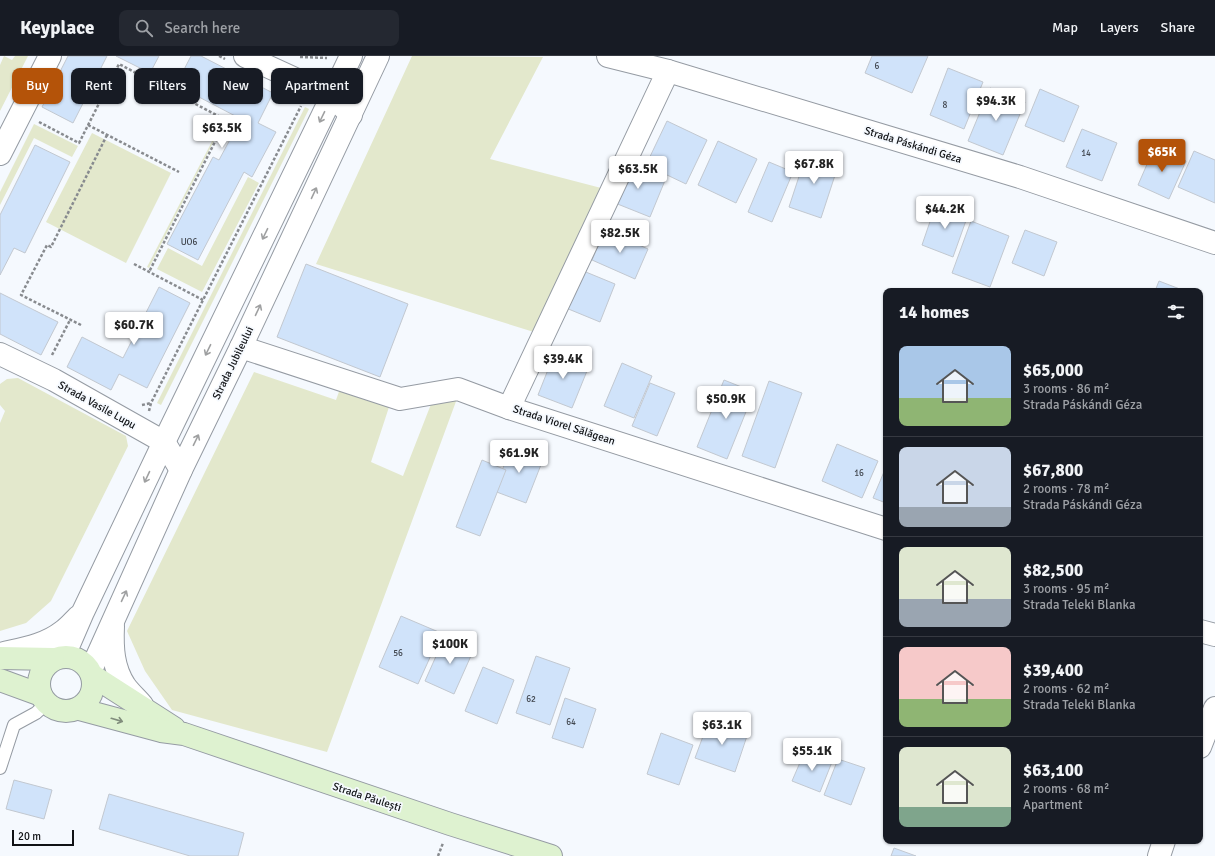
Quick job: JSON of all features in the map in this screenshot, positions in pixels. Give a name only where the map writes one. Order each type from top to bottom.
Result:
[{"type":"main road","points":[[0,658],[75,657],[84,663],[92,673],[94,687],[91,697],[79,709],[60,711],[44,699],[0,680]]},
{"type":"main road","points":[[44,699],[39,688],[41,673],[45,666],[59,658]]},
{"type":"main road","name":"Strada Păulești","points":[[92,673],[184,734]]},
{"type":"main road","name":"Strada Păulești","points":[[79,709],[161,731],[184,734],[436,820],[551,856]]},
{"type":"street","points":[[0,154],[50,56]]},
{"type":"street","points":[[245,56],[271,68]]},
{"type":"street","points":[[345,68],[351,56]]},
{"type":"street","name":"Strada Jubileului","points":[[92,673],[112,620],[181,470],[241,347],[378,56]]},
{"type":"street","name":"Strada Páskándi Géza","points":[[608,56],[668,71],[1020,177],[1215,243]]},
{"type":"street","points":[[509,408],[668,71]]},
{"type":"street","points":[[59,658],[84,612],[164,442],[328,104]]},
{"type":"street","points":[[340,104],[351,115]]},
{"type":"street","name":"Strada Viorel Sălăgean","points":[[241,347],[400,399],[458,389],[509,408],[883,528]]},
{"type":"street","name":"Strada Vasile Lupu","points":[[0,354],[54,380],[164,442],[181,470]]},
{"type":"street","points":[[0,654],[35,646],[49,640],[62,632],[84,612]]},
{"type":"street","points":[[112,620],[113,657],[118,673],[126,687],[148,711]]},
{"type":"street","points":[[1203,632],[1215,635]]},
{"type":"street","points":[[1203,740],[1215,708]]},
{"type":"street","points":[[1159,856],[1163,844]]},
{"type":"lane","points":[[0,768],[14,725],[36,713],[44,699]]},
{"type":"path","points":[[306,68],[312,57],[326,59],[328,56]]},
{"type":"path","points":[[37,122],[79,143],[119,64],[226,120],[149,272]]},
{"type":"path","points":[[143,430],[151,403],[302,104]]},
{"type":"path","points":[[88,125],[179,172]]},
{"type":"path","points":[[81,325],[21,295],[47,245],[51,247],[107,135]]},
{"type":"path","points":[[134,264],[203,300]]},
{"type":"path","points":[[51,357],[70,320]]},
{"type":"green space","points":[[4,56],[12,60],[15,56],[28,56],[22,68],[12,68],[12,87],[0,111],[0,65]]},
{"type":"green space","points":[[412,56],[543,57],[490,159],[605,189],[537,333],[316,264]]},
{"type":"green space","points":[[305,107],[309,109],[161,405],[157,403]]},
{"type":"green space","points":[[34,124],[78,146],[72,157],[34,138],[0,205],[0,192]]},
{"type":"green space","points":[[221,124],[222,125],[149,268],[147,267]]},
{"type":"green space","points":[[92,133],[171,173],[126,263],[46,222]]},
{"type":"green space","points":[[248,177],[259,183],[202,292],[157,269],[168,248],[202,266]]},
{"type":"green space","points":[[254,372],[336,400],[341,386],[390,404],[371,462],[403,476],[433,399],[458,396],[327,752],[172,710],[145,671],[127,631]]},
{"type":"green space","points":[[18,378],[126,436],[128,446],[51,601],[26,623],[0,631],[0,423],[5,411],[0,405],[0,384],[7,379]]},
{"type":"building","points":[[68,56],[107,56],[101,68],[71,68],[71,104],[83,104],[73,123],[42,107],[44,104],[63,104],[62,68]]},
{"type":"building","points":[[116,56],[159,56],[153,68],[140,68]]},
{"type":"building","points":[[191,56],[201,56],[224,68],[208,68],[208,102],[200,98],[200,68],[185,68]]},
{"type":"building","points":[[872,56],[928,56],[912,93],[865,73]]},
{"type":"building","points":[[948,68],[983,82],[964,129],[930,115]]},
{"type":"building","points":[[263,88],[271,92],[271,97],[258,123],[276,132],[252,177],[244,172],[198,260],[167,244],[213,157],[219,160],[241,119],[212,104],[263,104]]},
{"type":"building","points":[[990,88],[1025,102],[1003,155],[968,141]]},
{"type":"building","points":[[1040,89],[1079,106],[1064,142],[1025,126]]},
{"type":"building","points":[[667,121],[707,140],[686,184],[646,165]]},
{"type":"building","points":[[1082,129],[1117,143],[1102,181],[1066,167]]},
{"type":"building","points":[[718,141],[757,159],[736,203],[698,185]]},
{"type":"building","points":[[35,145],[70,162],[25,253],[14,248],[0,275],[0,215]]},
{"type":"building","points":[[1155,146],[1186,161],[1169,199],[1138,185]]},
{"type":"building","points":[[1194,151],[1215,160],[1215,203],[1178,187]]},
{"type":"building","points":[[807,152],[839,163],[821,218],[789,207]]},
{"type":"building","points":[[626,162],[666,178],[650,217],[610,201]]},
{"type":"building","points":[[769,162],[793,172],[772,222],[748,212]]},
{"type":"building","points":[[936,204],[968,215],[953,257],[922,245]]},
{"type":"building","points":[[971,221],[1009,236],[990,287],[952,273]]},
{"type":"building","points":[[605,230],[648,249],[635,279],[592,260]]},
{"type":"building","points":[[1025,230],[1057,242],[1044,276],[1012,263]]},
{"type":"building","points":[[306,264],[408,304],[380,377],[277,337]]},
{"type":"building","points":[[581,270],[615,284],[600,322],[566,308]]},
{"type":"building","points":[[1159,281],[1177,288],[1156,288]]},
{"type":"building","points":[[159,287],[190,303],[147,388],[119,374],[111,390],[67,367],[82,337],[123,358]]},
{"type":"building","points":[[0,293],[58,322],[41,355],[0,334]]},
{"type":"building","points":[[555,352],[589,366],[572,408],[538,395]]},
{"type":"building","points":[[622,363],[652,376],[634,418],[604,406]]},
{"type":"building","points":[[724,380],[754,392],[727,459],[697,447]]},
{"type":"building","points":[[769,381],[802,393],[775,468],[742,456]]},
{"type":"building","points":[[650,383],[675,393],[657,436],[632,426]]},
{"type":"building","points":[[837,444],[878,461],[862,498],[822,481]]},
{"type":"building","points":[[512,445],[544,457],[526,503],[494,491]]},
{"type":"building","points":[[482,460],[506,470],[480,536],[456,527]]},
{"type":"building","points":[[883,474],[883,502],[873,498]]},
{"type":"building","points":[[401,616],[441,633],[418,684],[379,667]]},
{"type":"building","points":[[445,636],[474,649],[454,694],[425,681]]},
{"type":"building","points":[[536,656],[570,668],[550,725],[516,713]]},
{"type":"building","points":[[483,667],[514,680],[497,724],[465,711]]},
{"type":"building","points":[[565,698],[596,709],[583,748],[552,738]]},
{"type":"building","points":[[709,720],[748,733],[735,772],[695,758]]},
{"type":"building","points":[[661,733],[693,745],[679,785],[647,774]]},
{"type":"building","points":[[805,751],[832,762],[820,792],[792,781]]},
{"type":"building","points":[[838,759],[865,768],[851,805],[824,795]]},
{"type":"building","points":[[14,780],[52,790],[44,819],[6,809]]},
{"type":"building","points":[[109,794],[244,833],[238,856],[190,856],[99,829]]},
{"type":"building","points":[[894,848],[916,856],[891,856]]}]
